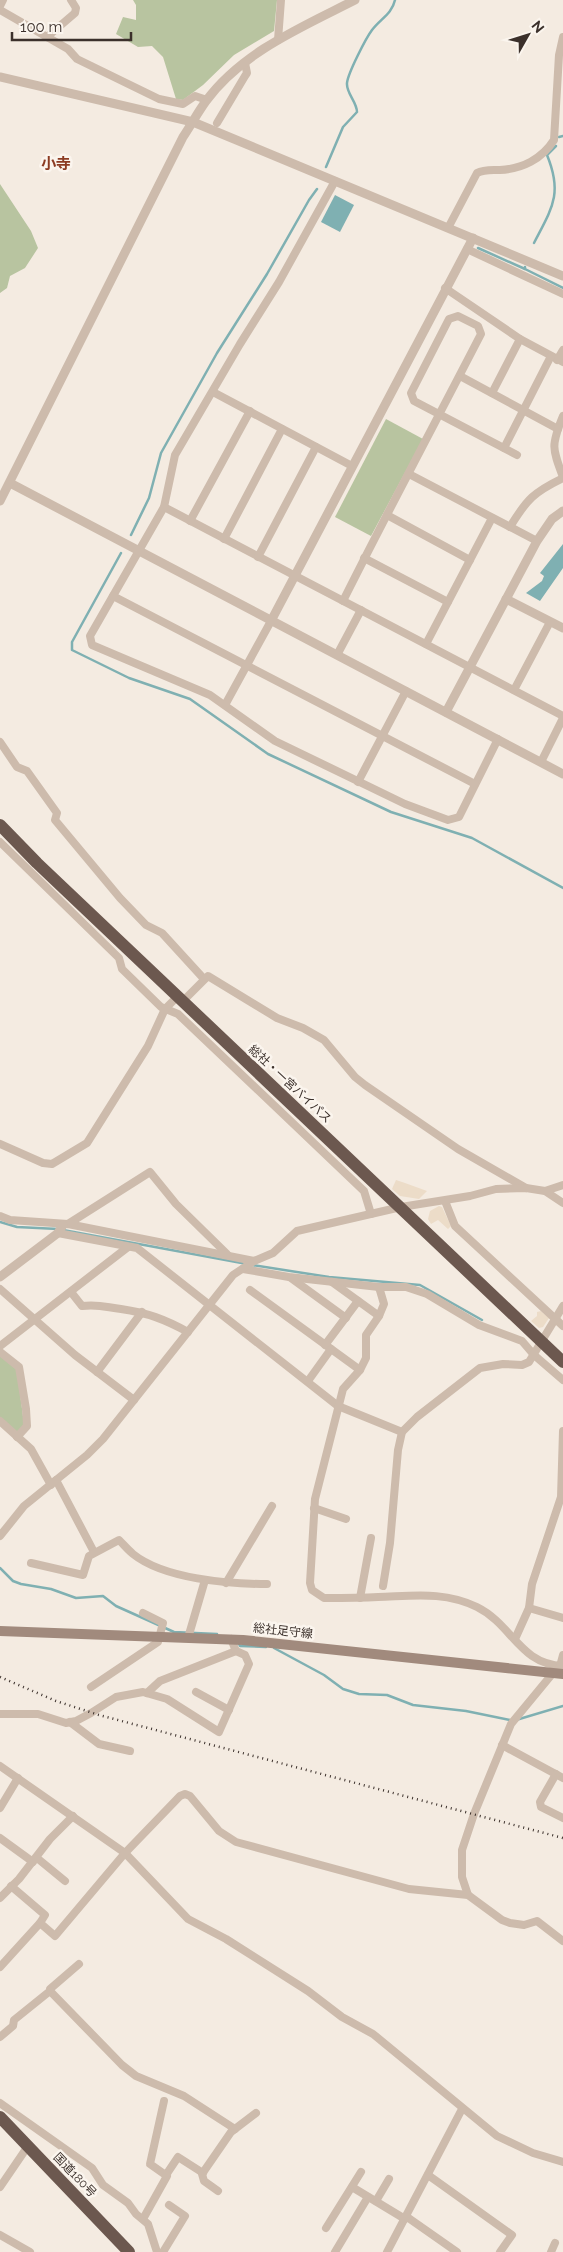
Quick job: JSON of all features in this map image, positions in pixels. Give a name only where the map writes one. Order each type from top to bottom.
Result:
[{"type":"highway","name":"総社・一宮バイパス","points":[[0,825],[37,863],[563,1362]]},
{"type":"highway","name":"国道180号","points":[[0,2117],[130,2252]]},
{"type":"main road","name":"総社足守線","points":[[0,1631],[231,1639],[559,1671]]},
{"type":"street","points":[[3,0],[0,8],[68,49],[78,59],[159,99],[183,104],[195,96],[207,100]]},
{"type":"street","points":[[48,37],[75,12],[76,8],[71,0]]},
{"type":"street","points":[[278,40],[281,0]]},
{"type":"street","points":[[0,501],[193,122],[207,100],[220,84],[245,63],[278,40],[355,0]]},
{"type":"street","points":[[554,140],[559,55],[563,37]]},
{"type":"street","points":[[217,123],[247,73],[245,63]]},
{"type":"street","points":[[0,76],[193,122],[473,238],[561,285]]},
{"type":"street","points":[[448,228],[476,173],[487,170],[522,167],[535,159],[554,140],[563,139]]},
{"type":"street","points":[[334,181],[279,282],[175,455],[164,508],[90,636],[92,645],[210,695],[274,742],[405,804],[448,820],[459,817],[498,739]]},
{"type":"street","points":[[226,705],[473,238]]},
{"type":"street","points":[[467,249],[561,285]]},
{"type":"street","points":[[445,288],[520,339],[557,360]]},
{"type":"street","points":[[343,601],[364,558],[387,515],[408,474],[440,414],[460,376],[481,334],[478,326],[458,316],[449,319],[411,393],[414,401],[440,414],[517,455]]},
{"type":"street","points":[[492,394],[520,339]]},
{"type":"street","points":[[504,448],[523,410],[563,350]]},
{"type":"street","points":[[460,376],[558,429]]},
{"type":"street","points":[[212,392],[352,466]]},
{"type":"street","points":[[190,521],[250,411]]},
{"type":"street","points":[[510,527],[534,493],[563,477],[553,452],[553,444],[563,416]]},
{"type":"street","points":[[224,539],[282,428]]},
{"type":"street","points":[[258,557],[316,447]]},
{"type":"street","points":[[408,474],[536,541]]},
{"type":"street","points":[[10,483],[563,774]]},
{"type":"street","points":[[164,508],[563,717],[541,762]]},
{"type":"street","points":[[446,712],[536,541],[552,519],[563,511]]},
{"type":"street","points":[[387,515],[470,560]]},
{"type":"street","points":[[426,644],[492,518]]},
{"type":"street","points":[[364,558],[448,602]]},
{"type":"street","points":[[113,596],[475,784]]},
{"type":"street","points":[[506,599],[563,628]]},
{"type":"street","points":[[337,655],[361,610]]},
{"type":"street","points":[[514,690],[550,622]]},
{"type":"street","points":[[358,782],[406,691]]},
{"type":"street","points":[[0,742],[17,767],[27,771],[57,813],[55,820],[96,870],[146,925],[162,933],[204,978]]},
{"type":"street","points":[[0,842],[119,958],[122,969],[161,1007],[178,1014],[364,1191],[371,1214]]},
{"type":"street","points":[[0,1144],[44,1163],[52,1164],[87,1143],[148,1046],[165,1009],[181,999],[208,976],[277,1018],[303,1028],[324,1040],[355,1077],[365,1085],[458,1149],[526,1188]]},
{"type":"street","points":[[0,1277],[62,1229],[150,1172],[176,1204],[228,1255]]},
{"type":"street","points":[[545,1191],[563,1185]]},
{"type":"street","points":[[0,1536],[24,1506],[103,1439],[232,1275],[248,1264],[273,1252],[297,1231],[400,1207],[445,1201],[496,1190],[526,1188],[545,1191],[563,1203]]},
{"type":"street","points":[[445,1201],[455,1226],[538,1305],[556,1318],[563,1326]]},
{"type":"street","points":[[0,1216],[10,1220],[62,1229],[228,1255],[248,1264],[289,1276],[379,1287],[406,1287],[427,1294],[479,1325],[522,1341],[534,1355],[563,1380]]},
{"type":"street","points":[[62,1229],[137,1248],[338,1406],[402,1432]]},
{"type":"street","points":[[0,1346],[128,1247]]},
{"type":"street","points":[[289,1276],[346,1318]]},
{"type":"street","points":[[330,1281],[379,1316]]},
{"type":"street","points":[[379,1287],[384,1304],[379,1316],[366,1335],[366,1358],[360,1370],[343,1389],[314,1508],[310,1583],[312,1590],[324,1598],[442,1595],[476,1607],[493,1617],[534,1658],[559,1671]]},
{"type":"street","points":[[0,1289],[97,1372],[134,1400]]},
{"type":"street","points":[[250,1290],[360,1370]]},
{"type":"street","points":[[71,1292],[82,1306],[98,1304],[142,1312],[159,1317],[188,1332]]},
{"type":"street","points":[[308,1381],[358,1301]]},
{"type":"street","points":[[383,1586],[390,1543],[398,1450],[402,1432],[417,1417],[480,1368],[503,1364],[522,1365],[529,1362],[563,1306]]},
{"type":"street","points":[[97,1372],[142,1312]]},
{"type":"street","points":[[0,1352],[19,1367],[26,1409],[26,1426],[18,1437]]},
{"type":"street","points":[[2,1426],[31,1449],[54,1482],[94,1552]]},
{"type":"street","points":[[515,1640],[529,1608],[532,1584],[561,1497],[563,1431]]},
{"type":"street","points":[[226,1582],[272,1506]]},
{"type":"street","points":[[314,1508],[346,1520]]},
{"type":"street","points":[[360,1598],[371,1538]]},
{"type":"street","points":[[31,1563],[83,1575],[89,1556],[119,1540],[133,1554],[152,1566],[205,1580],[268,1584]]},
{"type":"street","points":[[188,1638],[205,1580]]},
{"type":"street","points":[[529,1608],[563,1618]]},
{"type":"street","points":[[91,1687],[158,1642],[163,1623],[143,1613]]},
{"type":"street","points":[[0,1714],[38,1714],[66,1723],[91,1713],[116,1697],[130,1693],[147,1692],[167,1699],[219,1732],[249,1664],[245,1655],[236,1651],[231,1639]]},
{"type":"street","points":[[147,1692],[160,1681],[236,1651]]},
{"type":"street","points":[[468,1895],[462,1877],[462,1850],[474,1814],[516,1715],[559,1671],[563,1655]]},
{"type":"street","points":[[196,1692],[228,1710]]},
{"type":"street","points":[[70,1722],[99,1744],[130,1751]]},
{"type":"street","points":[[502,1745],[560,1776],[540,1802],[541,1807],[563,1818]]},
{"type":"street","points":[[0,1766],[125,1853],[188,1919],[226,1939],[308,1991],[342,2017],[373,2034],[497,2136],[533,2153],[563,2162]]},
{"type":"street","points":[[0,1808],[18,1778]]},
{"type":"street","points":[[40,1923],[55,1936],[125,1853],[180,1796],[185,1794],[190,1796],[218,1831],[236,1842],[409,1890],[468,1895],[502,1920],[524,1925],[537,1921],[563,1941]]},
{"type":"street","points":[[0,1898],[35,1860],[50,1839],[73,1816]]},
{"type":"street","points":[[0,1838],[65,1881]]},
{"type":"street","points":[[0,1967],[45,1915],[11,1886]]},
{"type":"street","points":[[0,2037],[13,2026],[14,2020],[50,1991],[50,1988],[79,1964]]},
{"type":"street","points":[[50,1991],[122,2065],[136,2076],[184,2096],[235,2129]]},
{"type":"street","points":[[164,2101],[150,2164],[166,2175]]},
{"type":"street","points":[[0,2104],[92,2168],[103,2185],[128,2203],[151,2229],[157,2252]]},
{"type":"street","points":[[387,2252],[462,2108]]},
{"type":"street","points":[[218,2191],[204,2181],[203,2173],[235,2129],[256,2113]]},
{"type":"street","points":[[0,2188],[28,2146]]},
{"type":"street","points":[[143,2219],[168,2176],[166,2175],[178,2157],[203,2173]]},
{"type":"street","points":[[326,2228],[361,2172]]},
{"type":"street","points":[[428,2175],[512,2235],[500,2252]]},
{"type":"street","points":[[376,2202],[390,2179]]},
{"type":"street","points":[[352,2187],[406,2218],[457,2252]]},
{"type":"street","points":[[335,2252],[368,2197]]},
{"type":"street","points":[[163,2252],[184,2216],[169,2205]]},
{"type":"street","points":[[0,2235],[30,2252]]},
{"type":"street","points":[[551,2252],[555,2243]]},
{"type":"green space","points":[[133,0],[277,0],[274,31],[234,55],[203,85],[183,100],[176,99],[163,57],[152,46],[138,47],[116,34],[123,17],[136,20],[136,5]]},
{"type":"green space","points":[[0,184],[31,231],[38,248],[25,268],[10,276],[7,288],[0,293]]},
{"type":"green space","points":[[386,419],[423,439],[371,536],[335,517]]},
{"type":"green space","points":[[0,1355],[17,1370],[24,1424],[20,1431],[16,1431],[0,1417]]},
{"type":"shaded area","points":[[396,1180],[427,1191],[419,1199],[400,1196],[392,1189]]},
{"type":"shaded area","points":[[439,1206],[442,1207],[451,1226],[448,1229],[438,1220],[431,1224],[428,1219],[430,1211]]},
{"type":"shaded area","points":[[541,1311],[549,1318],[543,1327],[539,1328],[531,1321],[537,1316],[537,1312]]},
{"type":"water","points":[[335,195],[354,205],[340,232],[321,222]]},
{"type":"water","points":[[563,544],[563,568],[540,601],[526,593],[542,581],[544,576],[540,573]]},
{"type":"waterway","points":[[326,167],[343,127],[357,112],[347,87],[350,72],[369,34],[389,13],[395,0]]},
{"type":"waterway","points":[[559,137],[563,136]]},
{"type":"waterway","points":[[534,243],[546,220],[553,200],[555,191],[554,180],[547,155],[556,146]]},
{"type":"waterway","points":[[131,535],[149,498],[161,453],[217,353],[267,274],[317,189]]},
{"type":"waterway","points":[[478,248],[525,269],[525,267]]},
{"type":"waterway","points":[[525,269],[563,288]]},
{"type":"waterway","points":[[121,553],[72,642],[72,650],[129,678],[190,699],[268,754],[391,812],[472,838],[563,888]]},
{"type":"waterway","points":[[0,1222],[17,1227],[58,1229]]},
{"type":"waterway","points":[[63,1230],[247,1264]]},
{"type":"waterway","points":[[252,1265],[329,1277],[420,1285],[482,1320]]},
{"type":"waterway","points":[[0,1568],[13,1581],[21,1584],[51,1589],[76,1598],[103,1596],[116,1606],[174,1632],[217,1634]]},
{"type":"waterway","points":[[239,1644],[240,1646],[266,1647]]},
{"type":"waterway","points":[[274,1648],[324,1675],[343,1689],[359,1694],[387,1695],[413,1705],[466,1711],[510,1720]]},
{"type":"waterway","points":[[516,1720],[563,1706]]},
{"type":"railway","points":[[0,1677],[56,1701],[99,1715],[563,1838]]},
{"type":"district","name":"小寺","points":[[56,164]]}]
